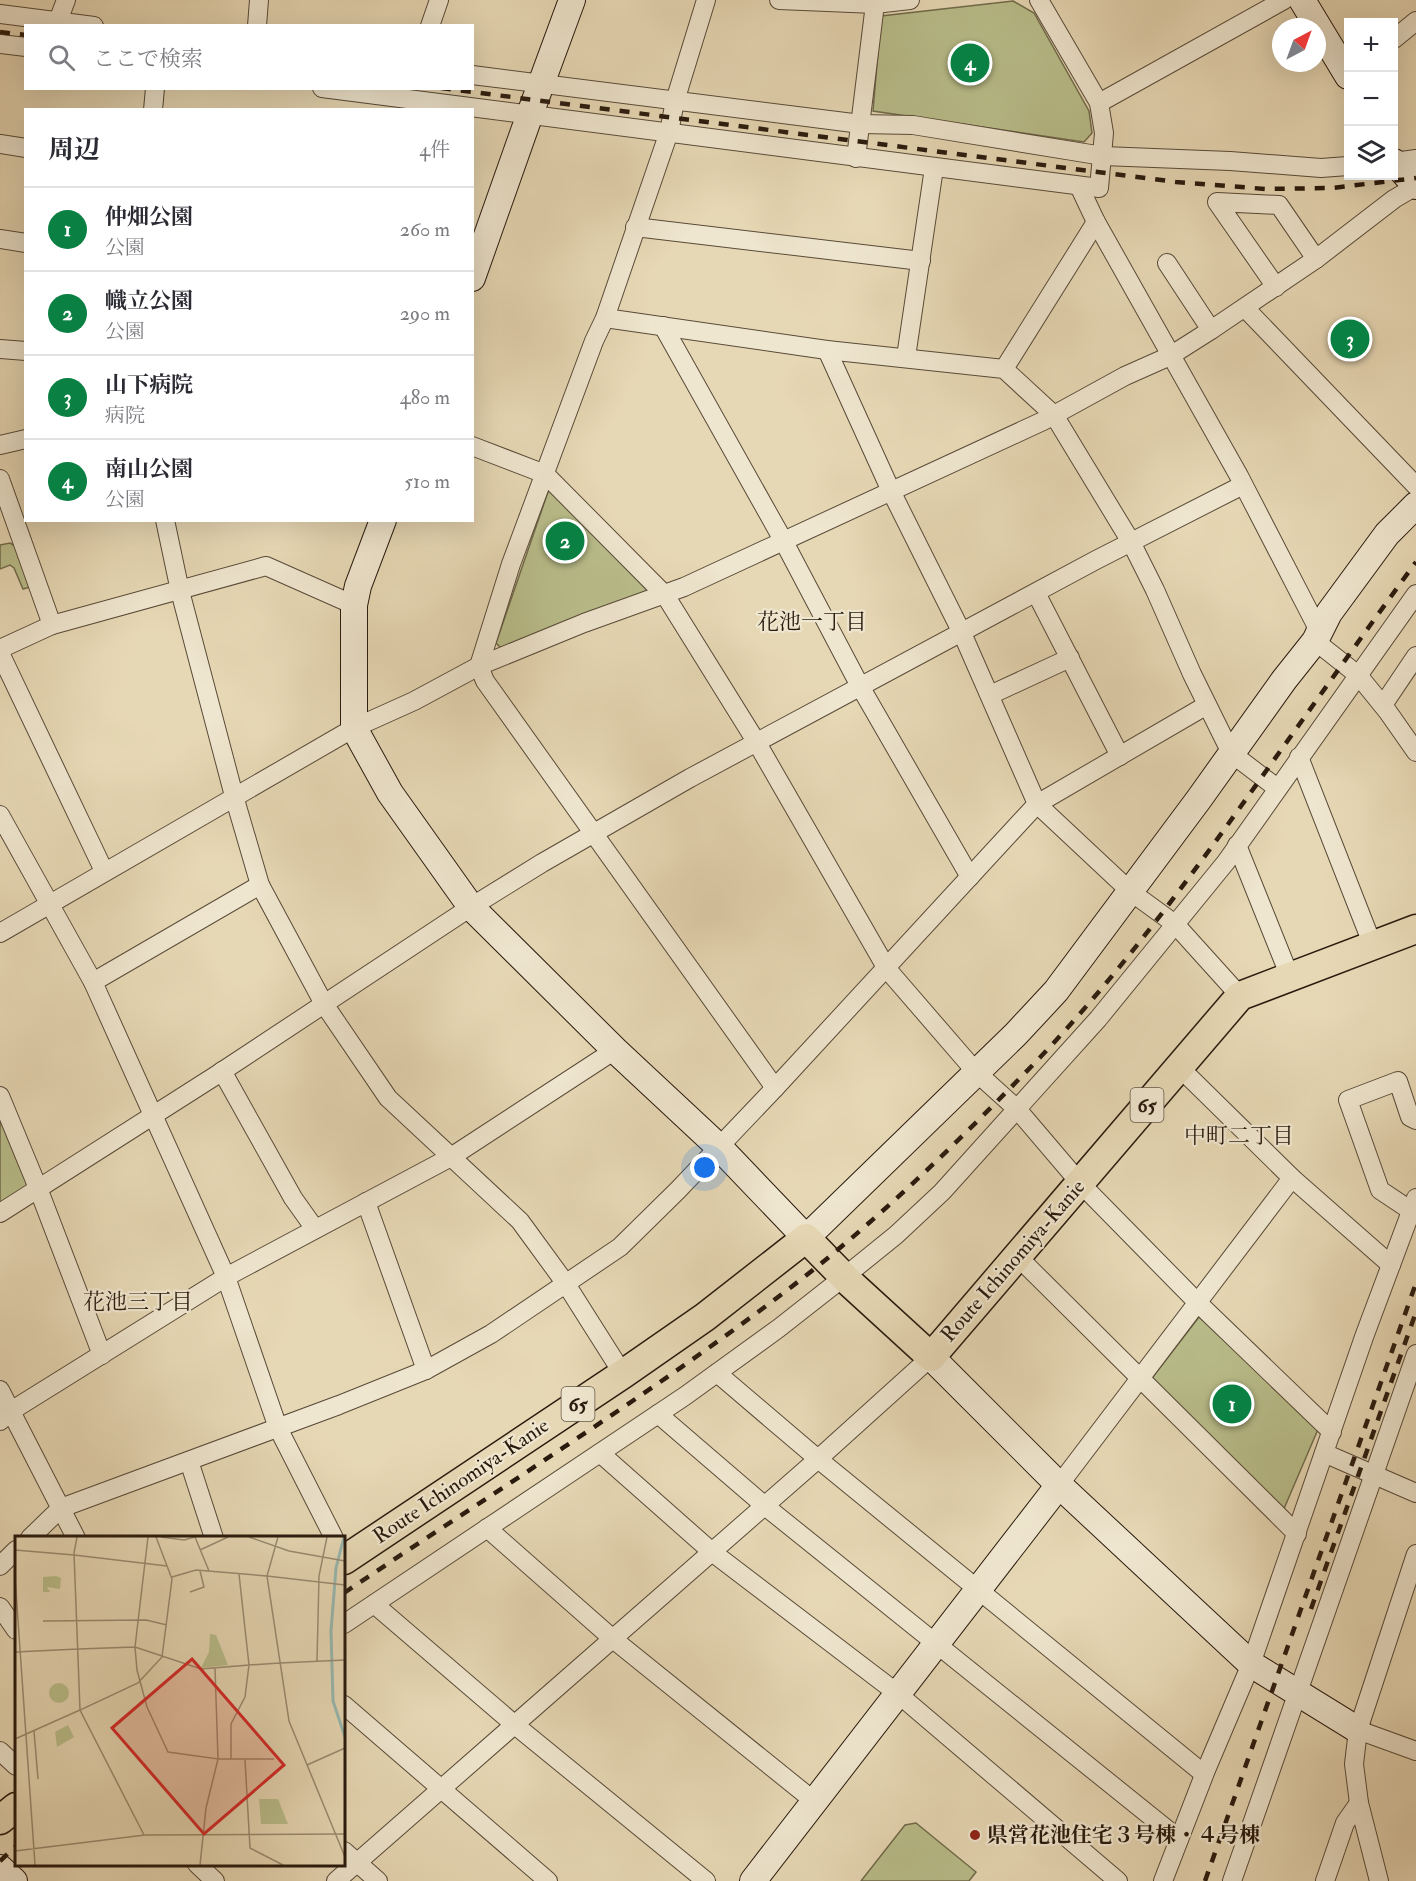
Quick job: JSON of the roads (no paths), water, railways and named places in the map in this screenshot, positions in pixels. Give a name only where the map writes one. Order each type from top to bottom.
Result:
[{"type":"main road","name":"Route Ichinomiya-Kanie","points":[[345,1550],[622,1374],[705,1317],[806,1238],[844,1277],[931,1357],[1240,996],[1416,929]]},
{"type":"main road","points":[[0,1820],[15,1808]]},
{"type":"street","points":[[58,21],[66,0]]},
{"type":"street","points":[[257,24],[259,0]]},
{"type":"street","points":[[431,24],[439,0]]},
{"type":"street","points":[[474,272],[572,0]]},
{"type":"street","points":[[706,0],[675,100],[669,132],[605,318],[594,341],[511,564],[479,666],[485,681],[775,1088]]},
{"type":"street","points":[[779,0],[875,4],[910,0]]},
{"type":"street","points":[[474,110],[530,114],[1099,188],[1104,133],[1099,103],[1039,0]]},
{"type":"street","points":[[1099,103],[1284,0]]},
{"type":"street","points":[[1302,0],[1346,72]]},
{"type":"street","points":[[856,158],[875,4]]},
{"type":"street","points":[[0,14],[80,24]]},
{"type":"street","points":[[1398,36],[1416,21]]},
{"type":"street","points":[[0,44],[24,47]]},
{"type":"street","points":[[474,75],[861,124],[913,125],[1103,156],[1230,161],[1321,168],[1344,166]]},
{"type":"street","points":[[153,108],[155,90]]},
{"type":"street","points":[[330,90],[381,103],[449,108]]},
{"type":"street","points":[[0,144],[24,148]]},
{"type":"street","points":[[1398,161],[1416,159]]},
{"type":"street","points":[[0,933],[354,728],[414,701],[479,666],[584,623],[664,595],[1054,416],[1125,376],[1170,356],[1276,287],[1416,186],[1398,166]]},
{"type":"street","points":[[906,357],[934,168]]},
{"type":"street","points":[[1079,186],[1096,222],[1243,485],[1316,625],[1315,641]]},
{"type":"street","points":[[1276,287],[1217,202],[1279,205],[1316,259]]},
{"type":"street","points":[[1004,369],[1096,222]]},
{"type":"street","points":[[635,227],[921,261]]},
{"type":"street","points":[[0,240],[24,243]]},
{"type":"street","points":[[1167,263],[1211,330]]},
{"type":"street","points":[[1245,308],[1416,486]]},
{"type":"street","points":[[605,318],[827,350],[1004,369],[1054,416],[1131,542],[1207,705],[1232,753],[1277,789]]},
{"type":"street","points":[[663,326],[783,540],[861,687],[970,877]]},
{"type":"street","points":[[0,349],[24,351]]},
{"type":"street","points":[[827,350],[891,491],[962,633],[1037,804],[1131,892],[1175,924],[1240,996]]},
{"type":"street","points":[[0,445],[24,439]]},
{"type":"street","points":[[474,447],[545,474],[664,595],[757,743],[887,969],[976,1072],[1017,1109],[1080,1183],[1197,1302],[1332,1432]]},
{"type":"street","points":[[0,478],[52,626]]},
{"type":"street","points":[[0,1213],[222,1071],[471,907],[594,833],[690,778],[1131,542],[1243,485]]},
{"type":"street","points":[[382,522],[358,586],[354,605],[354,728],[390,792],[471,907],[615,1050],[719,1147],[806,1238],[1016,1034],[1056,991],[1315,641],[1329,614],[1387,534],[1416,505]]},
{"type":"street","points":[[165,522],[180,591],[260,885],[324,1004],[388,1098],[520,1221],[566,1284],[622,1374]]},
{"type":"street","points":[[104,871],[0,651],[52,626],[266,566],[354,605]]},
{"type":"street","points":[[1036,593],[1120,756]]},
{"type":"street","points":[[345,1623],[717,1373],[896,1235],[942,1191],[1098,1019],[1175,924],[1237,845],[1416,594]]},
{"type":"street","points":[[1315,641],[1358,675],[1383,705],[1416,752]]},
{"type":"street","points":[[1383,705],[1416,656]]},
{"type":"street","points":[[990,695],[1070,658]]},
{"type":"street","points":[[32,1536],[61,1508],[278,1428],[426,1370],[491,1334],[620,1247],[775,1088],[1037,804],[1207,705]]},
{"type":"street","points":[[1299,757],[1373,946]]},
{"type":"street","points":[[0,815],[93,982],[154,1114],[226,1277],[278,1428],[332,1536]]},
{"type":"street","points":[[1237,845],[1290,977]]},
{"type":"street","points":[[93,982],[260,885]]},
{"type":"street","points":[[5,1416],[226,1277],[451,1157],[615,1050]]},
{"type":"street","points":[[1179,1067],[1292,1178],[1391,1265]]},
{"type":"street","points":[[222,1071],[293,1197],[315,1229]]},
{"type":"street","points":[[1163,1881],[1204,1774],[1251,1664],[1391,1265],[1414,1207],[1380,1190],[1348,1100],[1398,1081],[1410,1117],[1416,1120]]},
{"type":"street","points":[[0,1096],[102,1355]]},
{"type":"street","points":[[753,1881],[1059,1485],[1292,1178]]},
{"type":"street","points":[[366,1202],[426,1370]]},
{"type":"street","points":[[1017,1256],[1297,1534]]},
{"type":"street","points":[[1232,1881],[1416,1354]]},
{"type":"street","points":[[378,1881],[350,1857],[442,1789],[931,1357],[1059,1485],[1251,1664],[1358,1730],[1416,1751]]},
{"type":"street","points":[[717,1373],[818,1459],[1204,1774]]},
{"type":"street","points":[[0,1390],[5,1416],[61,1508],[75,1536]]},
{"type":"street","points":[[658,1414],[765,1506],[1179,1839]]},
{"type":"street","points":[[600,1453],[712,1552],[897,1693],[1118,1881]]},
{"type":"street","points":[[1324,1453],[1416,1493]]},
{"type":"street","points":[[189,1461],[213,1536]]},
{"type":"street","points":[[487,1528],[613,1639],[814,1801]]},
{"type":"street","points":[[0,1566],[15,1551]]},
{"type":"street","points":[[1379,1881],[1359,1803],[1354,1764],[1358,1730],[1416,1554]]},
{"type":"street","points":[[374,1604],[515,1725],[706,1881]]},
{"type":"street","points":[[0,1607],[15,1629]]},
{"type":"street","points":[[345,1706],[548,1881]]},
{"type":"street","points":[[0,1751],[15,1765]]},
{"type":"street","points":[[1325,1881],[1345,1824],[1359,1803]]},
{"type":"street","points":[[199,1866],[215,1881]]},
{"type":"street","points":[[336,1881],[345,1866]]},
{"type":"railway","points":[[0,32],[24,35]]},
{"type":"railway","points":[[457,90],[1176,182],[1266,189],[1332,188],[1416,178]]},
{"type":"railway","points":[[345,1592],[733,1331],[817,1267],[937,1161],[1056,1041],[1121,965],[1212,846],[1416,562]]},
{"type":"railway","points":[[1205,1881],[1416,1283]]},
{"type":"railway","points":[[1311,1609],[1416,1312]]},
{"type":"railway","points":[[0,1861],[15,1847]]},
{"type":"place","name":"南山公園","points":[[970,63]]},
{"type":"place","name":"山下病院","points":[[1350,339]]},
{"type":"place","name":"幟立公園","points":[[565,541]]},
{"type":"place","name":"仲畑公園","points":[[1232,1404]]},
{"type":"place","name":"県営花池住宅３号棟・４号棟","points":[[975,1835]]},
{"type":"district","name":"花池一丁目","points":[[812,622]]},
{"type":"district","name":"中町二丁目","points":[[1239,1136]]},
{"type":"district","name":"花池三丁目","points":[[138,1302]]}]
